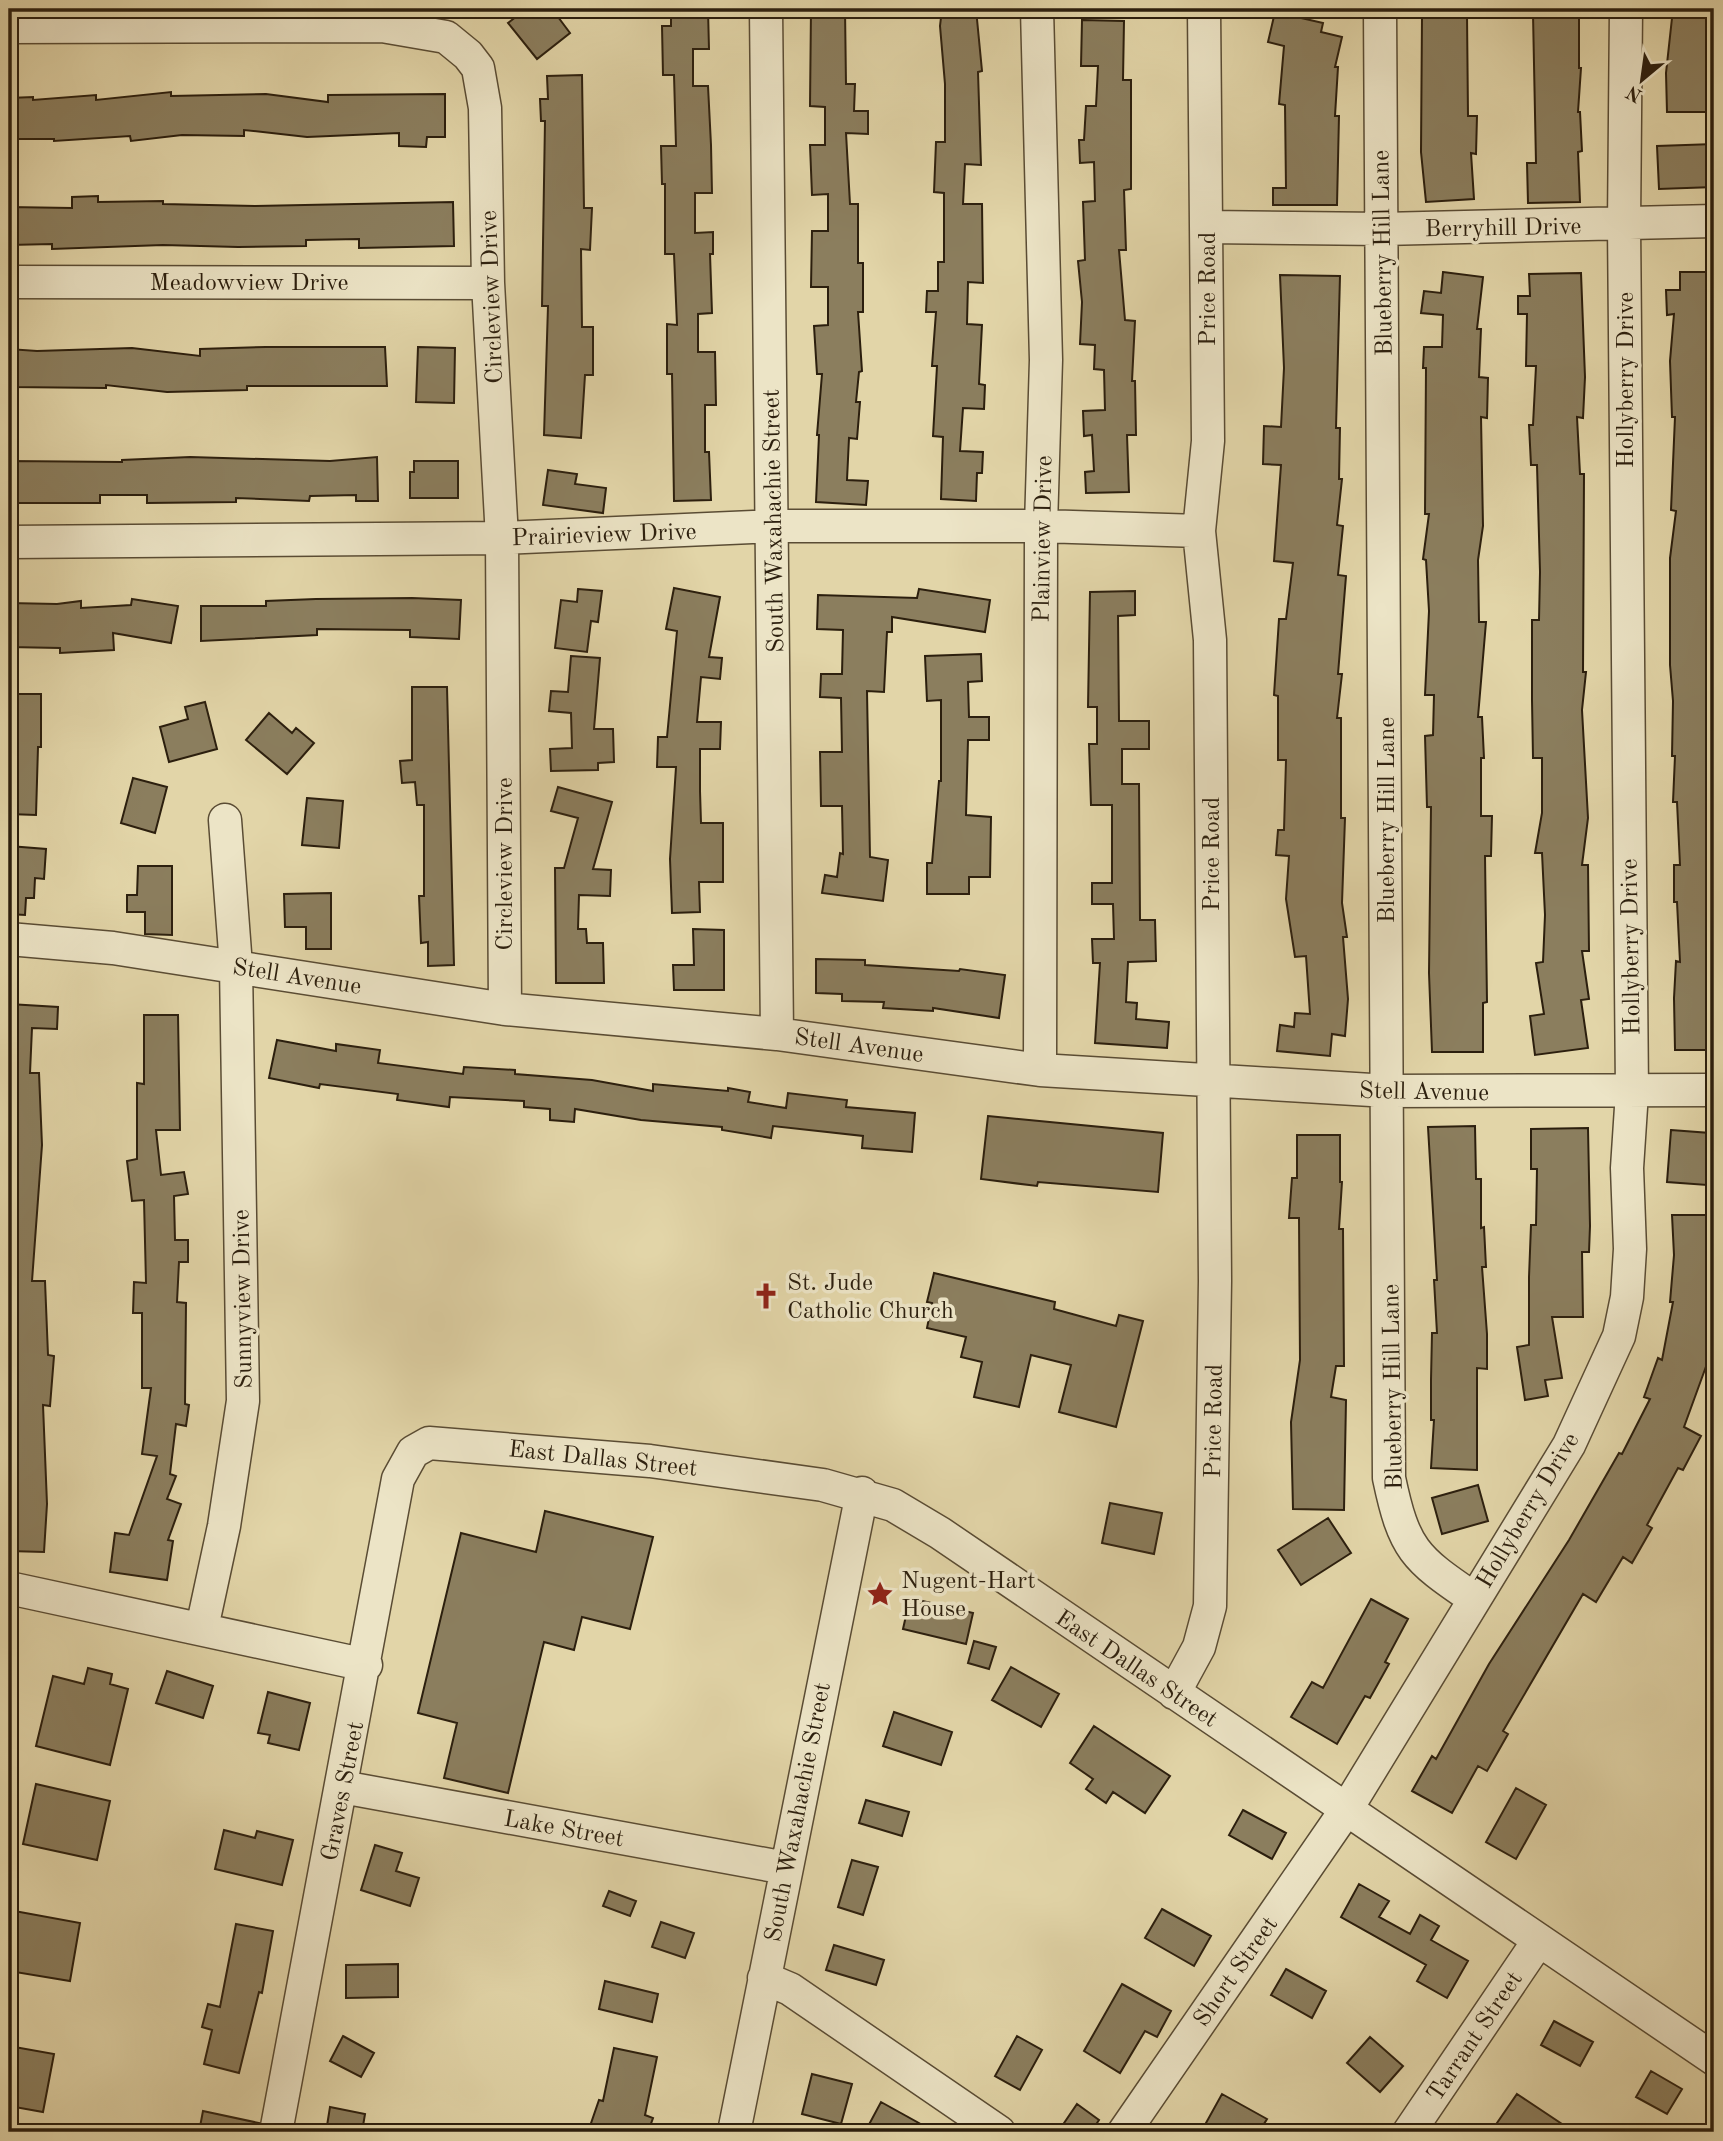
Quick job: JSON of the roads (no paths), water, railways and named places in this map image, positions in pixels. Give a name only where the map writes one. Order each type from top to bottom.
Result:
[{"type":"street","name":"South Waxahachie Street","points":[[766,9],[777,1034]]},
{"type":"street","name":"Plainview Drive","points":[[1037,9],[1046,360],[1041,526],[1040,1070]]},
{"type":"street","name":"Price Road","points":[[1174,1693],[1199,1647],[1210,1606],[1215,1281],[1210,640],[1199,531],[1208,441],[1204,9]]},
{"type":"street","name":"Blueberry Hill Lane","points":[[1380,9],[1389,1478],[1406,1540],[1434,1571],[1473,1598]]},
{"type":"street","name":"Hollyberry Drive","points":[[1346,1810],[1473,1598],[1569,1445],[1619,1336],[1628,1285],[1627,1168],[1632,1092],[1624,224],[1626,9]]},
{"type":"street","name":"Circleview Drive","points":[[9,27],[382,26],[446,37],[468,55],[478,68],[485,108],[488,283],[502,538],[505,1009]]},
{"type":"street","name":"Berryhill Drive","points":[[1207,227],[1383,229],[1714,221]]},
{"type":"street","name":"Meadowview Drive","points":[[9,282],[488,283]]},
{"type":"street","name":"Prairieview Drive","points":[[9,542],[502,538],[773,526],[1041,526],[1199,531]]},
{"type":"street","name":"Sunnyview Drive","points":[[202,1628],[224,1526],[243,1401],[236,966],[225,820]]},
{"type":"street","name":"Stell Avenue","points":[[9,939],[113,948],[505,1009],[777,1034],[1040,1070],[1212,1083],[1388,1091],[1714,1090]]},
{"type":"street","name":"East Dallas Street","points":[[413,1451],[429,1443],[638,1460],[824,1485],[862,1493],[893,1505],[932,1528],[1714,2059]]},
{"type":"street","name":"Graves Street","points":[[276,2132],[366,1665],[398,1479],[413,1451]]},
{"type":"street","name":"South Waxahachie Street","points":[[734,2132],[862,1493]]},
{"type":"street","points":[[9,1588],[366,1665]]},
{"type":"street","name":"Lake Street","points":[[342,1787],[786,1868]]},
{"type":"street","name":"Short Street","points":[[1124,2132],[1346,1810]]},
{"type":"street","name":"Tarrant Street","points":[[1409,2132],[1539,1940]]},
{"type":"street","points":[[764,1978],[790,1989],[999,2132]]},
{"type":"place","name":"St. Jude Catholic Church","points":[[766,1296]]},
{"type":"place","name":"Nugent-Hart House","points":[[880,1594]]}]
